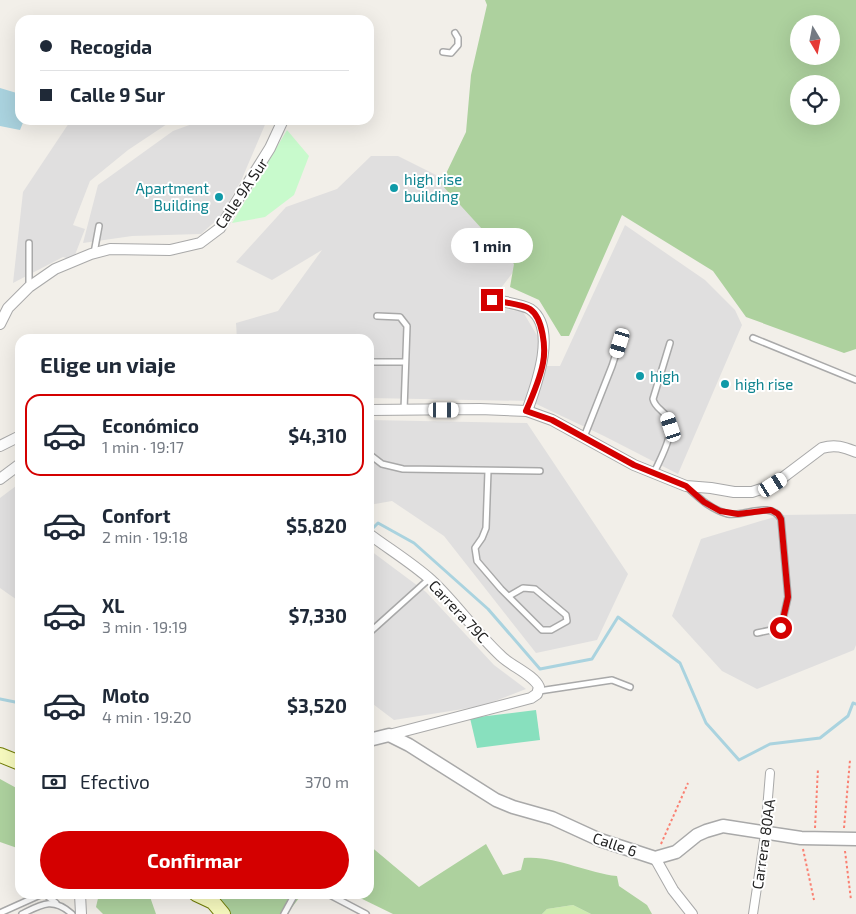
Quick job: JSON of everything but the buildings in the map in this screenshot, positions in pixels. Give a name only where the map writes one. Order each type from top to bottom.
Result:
[{"type":"main road","points":[[0,755],[15,761]]},
{"type":"main road","points":[[207,899],[213,902],[223,914]]},
{"type":"street","name":"Calle 9A Sur","points":[[0,324],[8,308],[29,287],[56,269],[94,252],[110,249],[170,250],[200,243],[220,228],[270,148],[281,125]]},
{"type":"street","points":[[492,300],[529,308],[541,324],[543,361],[539,378],[526,411]]},
{"type":"street","points":[[374,410],[526,411],[552,420],[634,465],[686,486],[734,492],[752,492],[773,485],[822,448],[831,445],[843,446],[856,452]]},
{"type":"street","points":[[0,446],[15,438]]},
{"type":"street","points":[[0,479],[15,468]]},
{"type":"street","name":"Carrera 79C","points":[[374,538],[430,579],[453,602],[498,654],[534,680],[539,687],[538,692]]},
{"type":"street","points":[[374,739],[531,698],[538,692]]},
{"type":"street","name":"Calle 6","points":[[389,735],[409,745],[496,800],[552,818],[600,840],[655,858],[676,852],[697,835],[723,826],[765,834],[849,839]]},
{"type":"street","name":"Carrera 80AA","points":[[753,914],[765,834],[770,773]]},
{"type":"street","points":[[655,858],[673,890],[692,914]]},
{"type":"street","points":[[80,899],[81,914]]},
{"type":"lane","points":[[443,52],[451,53],[458,45],[458,38],[455,34]]},
{"type":"lane","points":[[94,252],[99,226]]},
{"type":"lane","points":[[29,243],[29,287]]},
{"type":"lane","points":[[377,316],[400,317],[407,326],[404,410]]},
{"type":"lane","points":[[584,437],[612,366],[623,332]]},
{"type":"lane","points":[[754,338],[856,380]]},
{"type":"lane","points":[[654,473],[668,441],[671,427],[668,417],[654,404],[653,399],[670,343]]},
{"type":"lane","points":[[374,362],[406,362]]},
{"type":"lane","points":[[374,458],[382,464],[403,469],[540,471]]},
{"type":"lane","points":[[488,471],[486,528],[475,548],[477,561],[509,596],[542,630],[551,630],[567,621],[566,615],[534,589],[522,588],[509,596]]},
{"type":"lane","points":[[686,486],[704,502],[720,511],[738,514],[771,510],[778,514],[781,519],[788,597],[781,628],[757,634]]},
{"type":"lane","points":[[374,629],[430,579]]},
{"type":"lane","points":[[538,692],[612,680],[630,687]]},
{"type":"lane","points":[[0,913],[31,899]]},
{"type":"lane","points":[[51,899],[72,914]]},
{"type":"lane","points":[[284,914],[292,899]]},
{"type":"lane","points":[[338,899],[366,914]]},
{"type":"lane","points":[[22,914],[40,905],[56,903]]},
{"type":"path","points":[[850,760],[849,839],[851,900]]},
{"type":"path","points":[[814,900],[808,838],[818,768]]},
{"type":"path","points":[[655,858],[688,783]]},
{"type":"shaded area","points":[[68,125],[166,125],[128,150],[90,181],[73,225],[85,229],[73,260],[63,257],[13,283],[23,192]]},
{"type":"shaded area","points":[[189,125],[265,125],[241,181],[220,217],[201,234],[132,236],[83,243],[98,185],[173,131]]},
{"type":"shaded area","points":[[371,156],[398,156],[436,175],[521,262],[487,306],[523,312],[544,347],[542,366],[560,366],[625,225],[705,280],[735,310],[742,325],[678,474],[530,401],[374,398],[374,334],[237,334],[236,323],[278,311],[322,250],[272,280],[236,262],[286,207],[337,189]]},
{"type":"shaded area","points":[[374,420],[527,423],[628,574],[597,640],[536,653],[444,536],[392,501],[374,504]]},
{"type":"shaded area","points":[[15,487],[15,598],[0,588],[0,498]]},
{"type":"shaded area","points":[[856,514],[856,645],[854,650],[757,689],[722,671],[672,616],[701,539],[781,515]]},
{"type":"shaded area","points":[[374,553],[426,592],[494,665],[526,689],[482,706],[394,720],[374,705]]},
{"type":"green space","points":[[485,0],[856,0],[856,349],[844,353],[746,317],[713,271],[622,215],[569,336],[561,336],[539,300],[510,287],[514,264],[441,184],[466,132],[471,75],[487,5]]},
{"type":"green space","points":[[287,130],[309,156],[294,195],[265,217],[232,223]]},
{"type":"green space","points":[[536,710],[540,740],[477,748],[470,718]]},
{"type":"green space","points":[[0,779],[15,787],[15,847],[0,842]]},
{"type":"green space","points":[[486,844],[503,875],[521,870],[524,858],[535,858],[547,859],[617,876],[619,886],[647,905],[652,914],[591,914],[573,905],[547,909],[542,914],[393,914],[362,899],[374,899],[374,849],[419,887]]},
{"type":"green space","points":[[98,899],[151,899],[156,914],[103,914],[96,907]]},
{"type":"green space","points":[[216,899],[298,899],[287,914],[226,914]]},
{"type":"green space","points":[[573,905],[591,914],[542,914],[547,909]]},
{"type":"water","points":[[0,88],[15,92],[15,125],[22,125],[20,130],[0,126]]},
{"type":"waterway","points":[[374,527],[378,523],[414,543],[488,609],[540,669],[592,659],[618,617],[680,663],[706,723],[739,760],[770,744],[820,738],[848,716],[853,703],[856,704]]},
{"type":"waterway","points":[[0,699],[15,702]]},
{"type":"place","name":"high rise building","points":[[394,188]]},
{"type":"place","name":"Apartment Building","points":[[219,197]]},
{"type":"place","name":"high","points":[[640,376]]},
{"type":"place","name":"high rise","points":[[725,384]]},
{"type":"route","points":[[492,300],[529,308],[541,324],[543,361],[539,378],[526,411],[552,420],[634,465],[686,486],[704,502],[720,511],[738,514],[771,510],[778,514],[781,519],[788,597],[781,628]]}]
